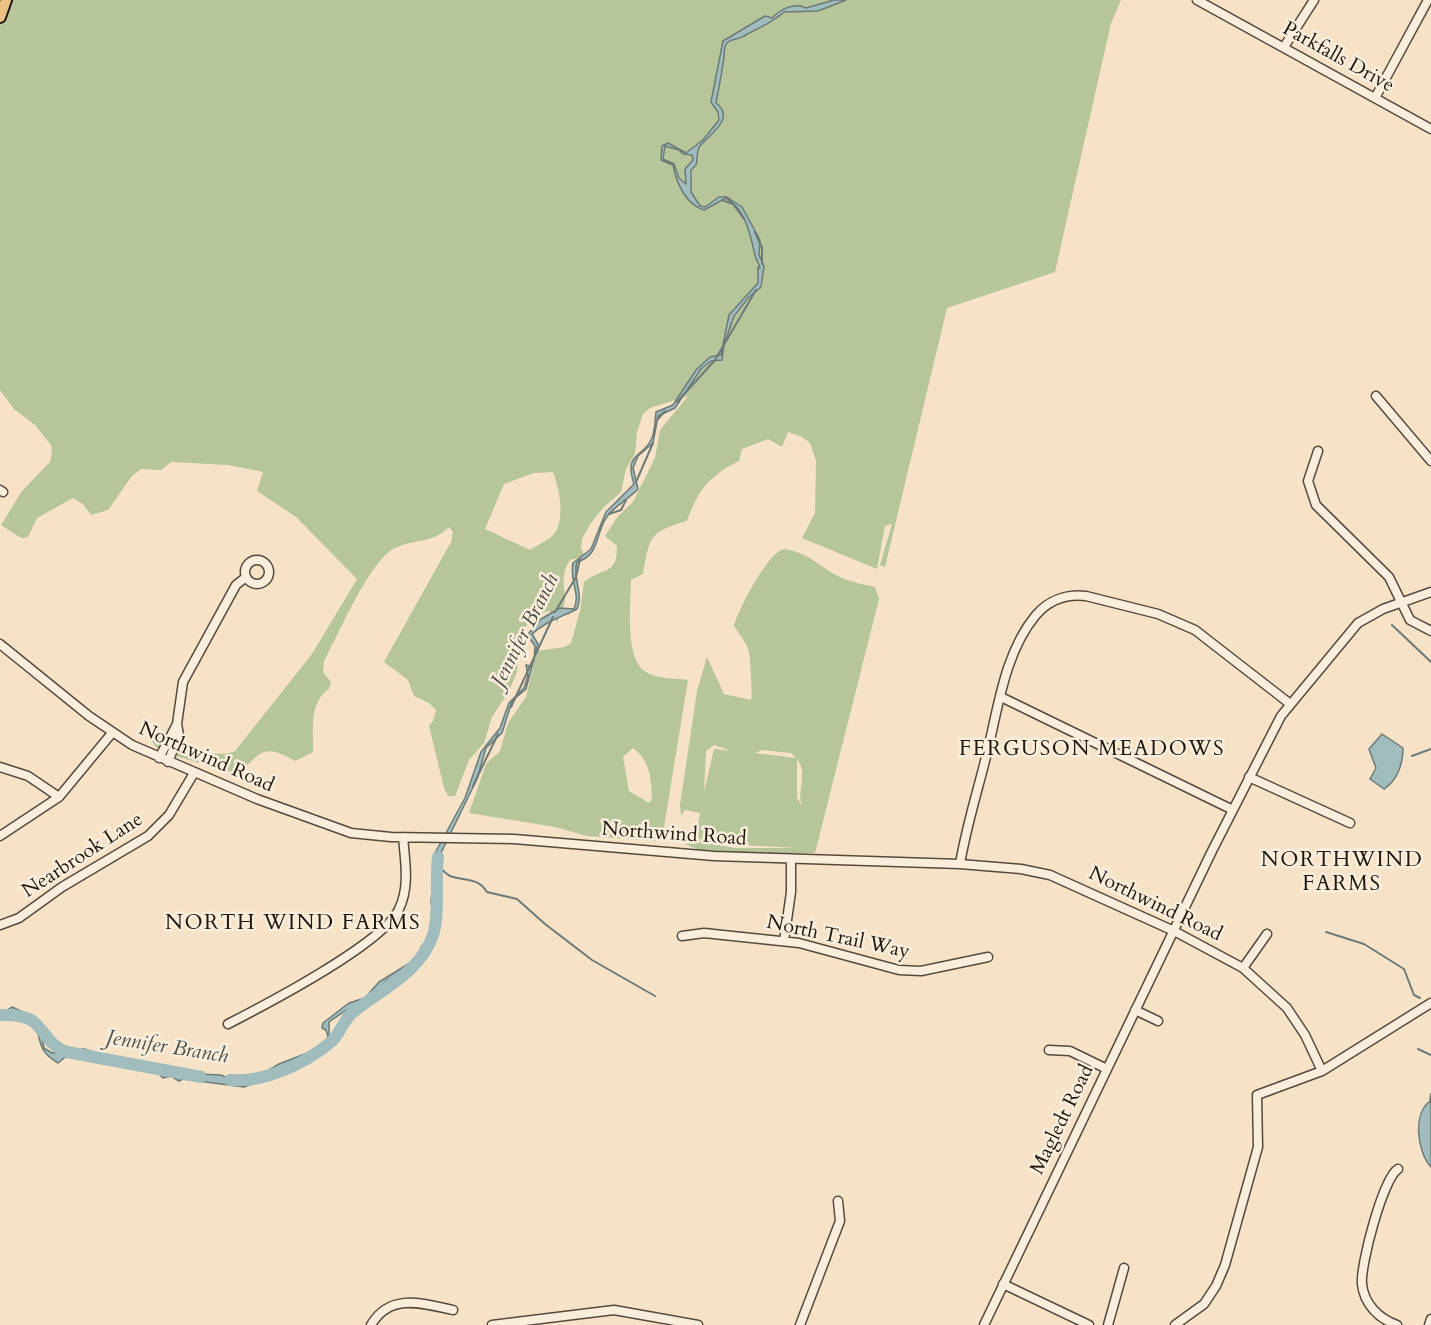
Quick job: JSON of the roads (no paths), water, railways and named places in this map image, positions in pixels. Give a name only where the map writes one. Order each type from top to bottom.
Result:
[{"type":"main road","points":[[0,17],[6,0]]},
{"type":"street","name":"Parkfalls Drive","points":[[1197,0],[1431,129]]},
{"type":"street","points":[[1284,46],[1314,0]]},
{"type":"street","points":[[1375,98],[1428,0]]},
{"type":"street","points":[[1376,396],[1431,461]]},
{"type":"street","points":[[1318,451],[1308,481],[1313,499],[1322,511],[1389,577],[1410,620],[1431,631]]},
{"type":"street","points":[[159,758],[177,724],[185,677],[236,585],[246,577]]},
{"type":"street","name":"Magledt Road","points":[[984,1325],[1249,777],[1289,703],[1358,623],[1402,602],[1431,592]]},
{"type":"street","points":[[960,864],[1001,697],[1015,652],[1036,615],[1055,600],[1074,595],[1101,598],[1177,621],[1195,630],[1289,703]]},
{"type":"street","name":"Northwind Road","points":[[0,644],[112,734],[168,762],[323,825],[361,834],[523,839],[667,853],[960,864],[1022,868],[1050,874],[1174,931],[1243,968],[1287,1008],[1305,1035],[1322,1071]]},
{"type":"street","points":[[1001,697],[1058,723],[1132,763],[1233,810]]},
{"type":"street","points":[[168,762],[179,735],[177,724]]},
{"type":"street","points":[[0,836],[59,797],[112,734]]},
{"type":"street","points":[[0,767],[28,776],[59,797]]},
{"type":"street","name":"Nearbrook Lane","points":[[0,925],[19,918],[62,886],[148,836],[169,815],[194,773]]},
{"type":"street","points":[[1249,777],[1350,823]]},
{"type":"street","points":[[228,1023],[288,992],[391,922],[406,891],[403,837]]},
{"type":"street","points":[[784,941],[791,892],[791,859]]},
{"type":"street","name":"North Trail Way","points":[[682,936],[704,933],[784,941],[814,946],[899,970],[921,971],[988,957]]},
{"type":"street","points":[[1243,968],[1267,934]]},
{"type":"street","points":[[1175,1325],[1204,1304],[1216,1286],[1225,1265],[1258,1147],[1257,1095],[1322,1071],[1431,1003]]},
{"type":"street","points":[[1135,1010],[1158,1021]]},
{"type":"street","points":[[1049,1050],[1070,1051],[1107,1069]]},
{"type":"street","points":[[1397,1325],[1382,1318],[1371,1307],[1361,1282],[1387,1184],[1398,1169]]},
{"type":"street","points":[[800,1325],[840,1221],[838,1201]]},
{"type":"street","points":[[1108,1325],[1124,1268]]},
{"type":"street","points":[[1003,1284],[1089,1325]]},
{"type":"street","points":[[371,1325],[382,1311],[398,1302],[453,1310]]},
{"type":"street","points":[[493,1325],[614,1310],[698,1325]]},
{"type":"street","points":[[1429,1325],[1431,1319]]},
{"type":"water","points":[[834,0],[846,0],[818,11],[784,12],[765,25],[729,41],[725,46],[716,103],[723,114],[722,120],[699,148],[696,165],[691,170],[691,192],[700,206],[705,207],[719,197],[727,197],[742,207],[760,240],[759,255],[764,266],[761,287],[749,297],[734,316],[724,345],[722,360],[711,361],[701,369],[675,408],[658,416],[653,443],[638,456],[633,468],[638,489],[609,514],[590,555],[577,562],[579,603],[577,609],[548,622],[532,634],[538,644],[534,658],[535,646],[529,633],[541,619],[560,608],[574,609],[576,598],[572,576],[573,563],[591,549],[606,512],[634,484],[631,474],[632,461],[651,440],[656,412],[673,405],[696,370],[710,357],[721,355],[729,315],[758,283],[758,267],[760,266],[755,257],[743,216],[726,198],[704,210],[692,203],[679,185],[673,165],[661,160],[662,146],[668,143],[686,153],[703,140],[719,120],[718,112],[711,102],[723,41],[765,16],[772,18],[788,7],[806,8]],"holes":[[[665,146],[679,150],[683,154],[692,155],[693,160],[685,169],[686,184],[679,178],[674,164],[663,159]]]},
{"type":"water","points":[[533,662],[526,689],[512,701],[502,733],[486,748],[477,779],[439,857],[433,901],[437,915],[437,931],[433,942],[409,969],[386,981],[365,1002],[345,1011],[329,1022],[329,1041],[320,1052],[284,1065],[244,1087],[183,1079],[179,1081],[171,1076],[163,1078],[157,1072],[126,1068],[80,1052],[69,1054],[58,1063],[45,1052],[30,1017],[0,1015],[12,1007],[34,1017],[40,1026],[44,1048],[52,1053],[84,1049],[130,1063],[176,1073],[221,1075],[227,1078],[252,1080],[279,1064],[320,1048],[328,1037],[326,1030],[322,1028],[323,1023],[349,1003],[365,998],[379,982],[418,958],[421,947],[435,930],[431,902],[435,853],[465,798],[481,752],[500,728],[509,703],[524,688],[528,676],[526,665],[530,666]]},
{"type":"water","points":[[1382,734],[1403,748],[1399,771],[1384,789],[1370,779],[1376,768],[1369,749]]},
{"type":"water","points":[[1431,1101],[1431,1167],[1422,1152],[1419,1123],[1425,1106]]},
{"type":"waterway","name":"Jennifer Branch","points":[[722,200],[733,204],[744,219]]},
{"type":"waterway","name":"Jennifer Branch","points":[[755,232],[762,248],[762,264]]},
{"type":"waterway","name":"Jennifer Branch","points":[[677,402],[715,360],[756,290]]},
{"type":"waterway","name":"Jennifer Branch","points":[[657,420],[665,411]]},
{"type":"waterway","name":"Jennifer Branch","points":[[636,482],[653,443]]},
{"type":"waterway","name":"Jennifer Branch","points":[[609,514],[621,510],[626,500]]},
{"type":"waterway","name":"Jennifer Branch","points":[[555,612],[576,577],[580,559]]},
{"type":"waterway","name":"Jennifer Branch","points":[[511,707],[553,617]]},
{"type":"waterway","points":[[1392,625],[1431,662]]},
{"type":"waterway","name":"Jennifer Branch","points":[[473,786],[498,734]]},
{"type":"waterway","points":[[1412,756],[1431,749]]},
{"type":"waterway","name":"Jennifer Branch","points":[[230,1080],[270,1075],[309,1058],[334,1039],[352,1013],[398,979],[419,960],[427,948],[435,926],[438,857]]},
{"type":"waterway","points":[[438,866],[450,876],[479,884],[487,892],[517,899],[592,960],[655,996]]},
{"type":"waterway","points":[[1326,932],[1364,944],[1404,969],[1414,995],[1420,998]]},
{"type":"waterway","name":"Jennifer Branch","points":[[0,1015],[19,1016],[33,1021],[53,1044],[67,1052],[201,1077]]},
{"type":"waterway","points":[[1418,1049],[1431,1055]]},
{"type":"waterway","points":[[1430,1101],[1431,1094]]},
{"type":"district","name":"FERGUSON MEADOWS","points":[[1092,750]]},
{"type":"district","name":"NORTHWIND FARMS","points":[[1342,873]]},
{"type":"district","name":"NORTH WIND FARMS","points":[[293,924]]}]
